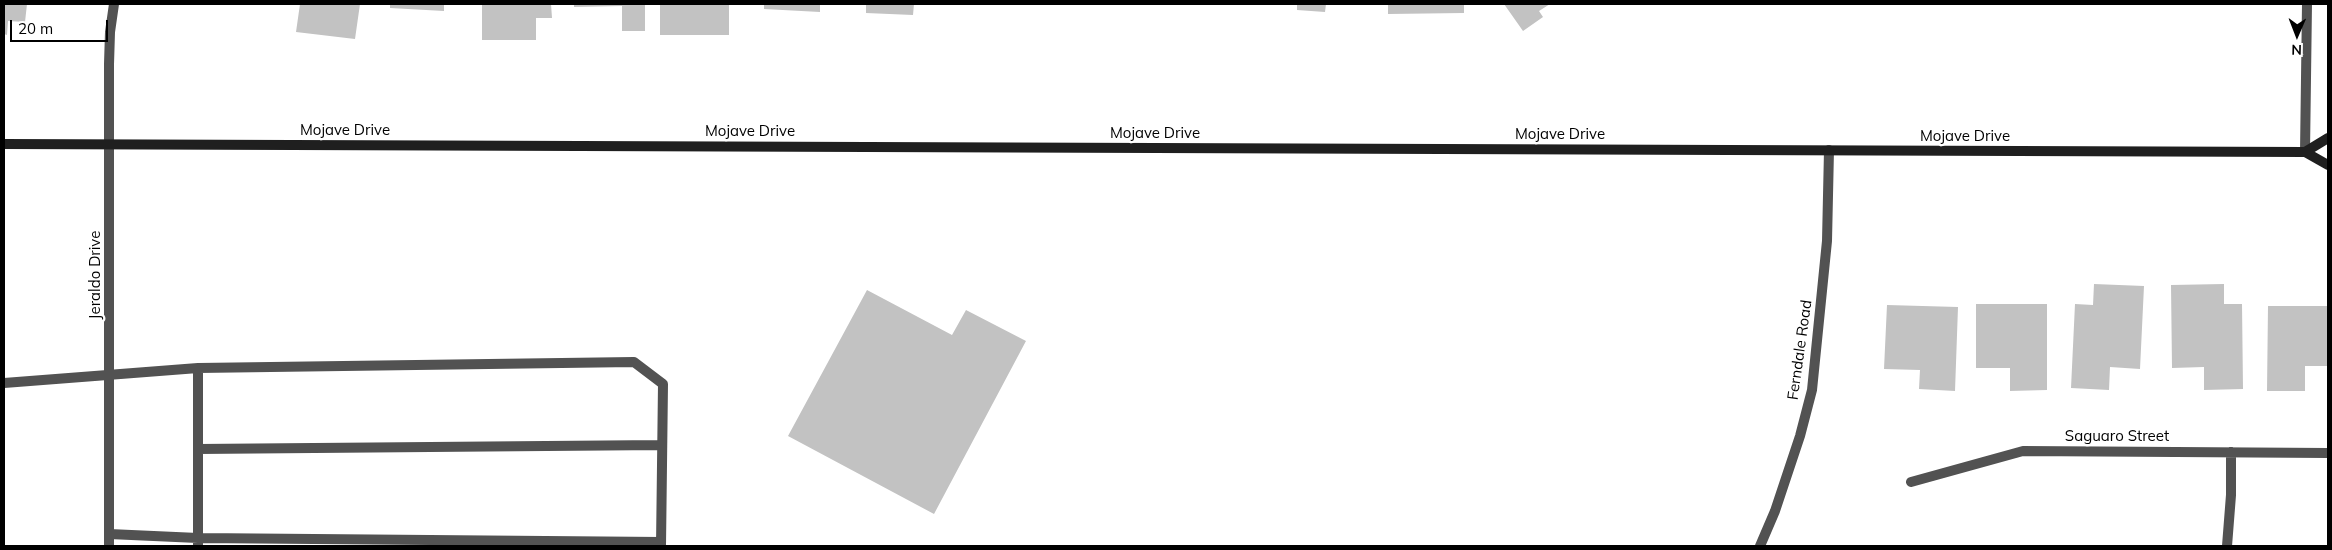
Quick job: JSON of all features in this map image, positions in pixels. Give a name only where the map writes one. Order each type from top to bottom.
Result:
[{"type":"main road","points":[[2305,152],[2328,138]]},
{"type":"main road","name":"Mojave Drive","points":[[4,144],[2305,152],[2328,165]]},
{"type":"street","name":"Jeraldo Drive","points":[[109,546],[108,144],[110,32],[114,4]]},
{"type":"street","points":[[2305,152],[2307,4]]},
{"type":"street","name":"Ferndale Road","points":[[1760,546],[1775,511],[1800,436],[1812,390],[1827,240],[1828,150]]},
{"type":"street","points":[[4,383],[198,368],[634,362],[663,384],[661,544],[198,542],[109,534]]},
{"type":"street","points":[[198,368],[198,542]]},
{"type":"street","points":[[198,449],[662,445]]},
{"type":"street","name":"Saguaro Street","points":[[1911,482],[2023,451],[2328,453]]},
{"type":"street","points":[[2227,546],[2231,495],[2231,452]]},
{"type":"building","points":[[4,4],[27,4],[25,22],[8,21],[7,35],[4,34]]},
{"type":"building","points":[[300,4],[360,4],[355,39],[296,32]]},
{"type":"building","points":[[390,4],[444,4],[444,11],[390,8]]},
{"type":"building","points":[[482,4],[551,4],[552,18],[536,18],[536,40],[482,40]]},
{"type":"building","points":[[574,4],[645,4],[645,31],[622,31],[622,6],[574,7]]},
{"type":"building","points":[[660,4],[729,4],[729,35],[660,35]]},
{"type":"building","points":[[764,4],[820,4],[820,12],[764,9]]},
{"type":"building","points":[[866,4],[914,4],[913,15],[866,13]]},
{"type":"building","points":[[1297,4],[1326,4],[1325,12],[1297,10]]},
{"type":"building","points":[[1388,4],[1464,4],[1464,13],[1388,14]]},
{"type":"building","points":[[1504,4],[1550,4],[1539,11],[1543,17],[1523,31]]},
{"type":"building","points":[[2094,284],[2144,286],[2140,369],[2110,367],[2109,390],[2071,388],[2075,304],[2093,305]]},
{"type":"building","points":[[2224,284],[2224,304],[2242,304],[2243,389],[2204,390],[2204,367],[2172,368],[2171,285]]},
{"type":"building","points":[[867,290],[952,335],[966,310],[1026,341],[934,514],[788,436]]},
{"type":"building","points":[[1976,304],[2047,304],[2047,390],[2010,391],[2010,368],[1976,368]]},
{"type":"building","points":[[1887,305],[1958,307],[1955,391],[1919,389],[1920,370],[1884,369]]},
{"type":"building","points":[[2268,306],[2328,306],[2328,366],[2305,366],[2305,391],[2267,391]]}]
